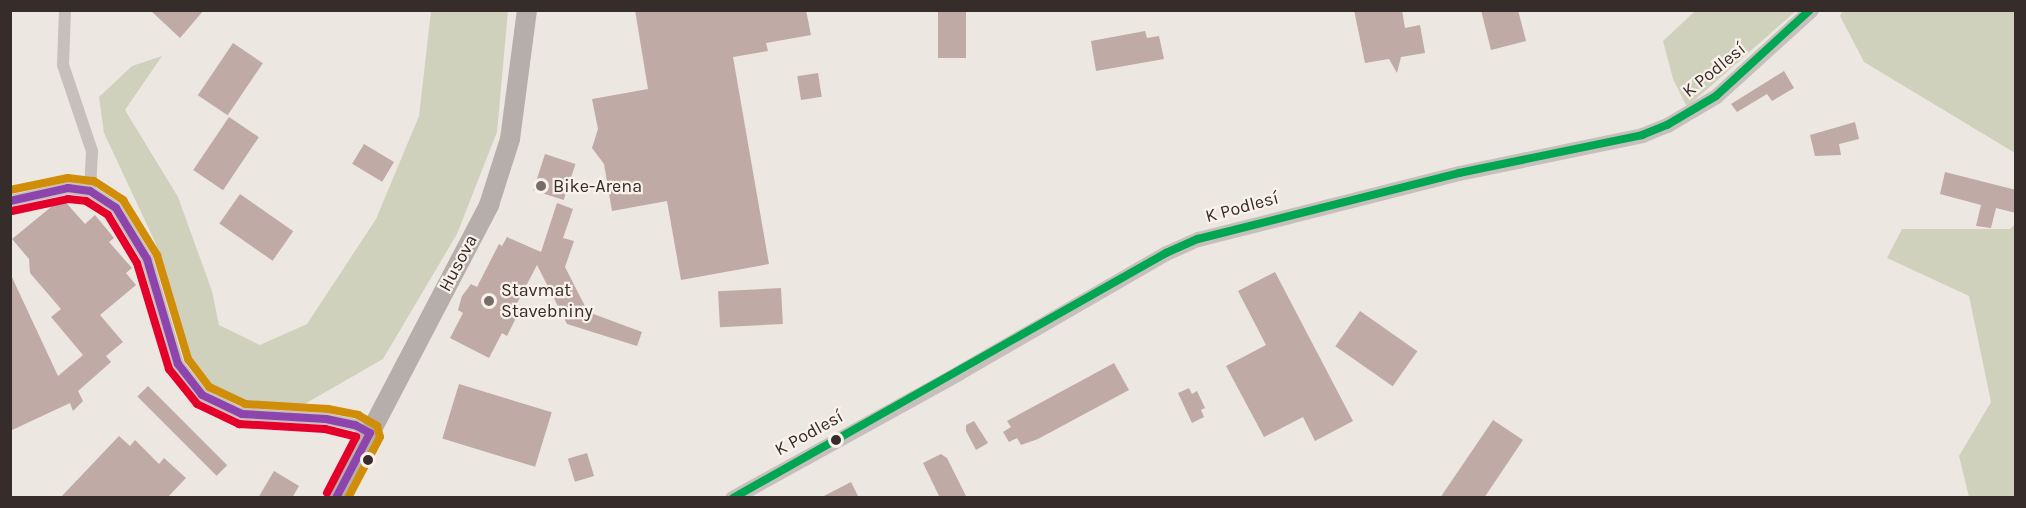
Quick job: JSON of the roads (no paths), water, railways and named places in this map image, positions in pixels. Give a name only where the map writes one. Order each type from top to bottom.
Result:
[{"type":"main road","name":"Husova","points":[[336,498],[489,205],[502,172],[527,10]]},
{"type":"street","points":[[65,10],[63,64],[92,151],[90,191]]},
{"type":"street","name":"K Podlesí","points":[[732,498],[958,374],[1166,253],[1265,220],[1459,173],[1642,135],[1688,115],[1716,96],[1811,10]]},
{"type":"street","points":[[10,201],[68,188],[90,191],[116,208],[138,238],[178,364],[202,395],[242,414],[326,419],[370,434]]},
{"type":"place","name":"Bike-Arena","points":[[541,186]]},
{"type":"place","name":"Stavmat Stavebniny","points":[[489,301]]}]
